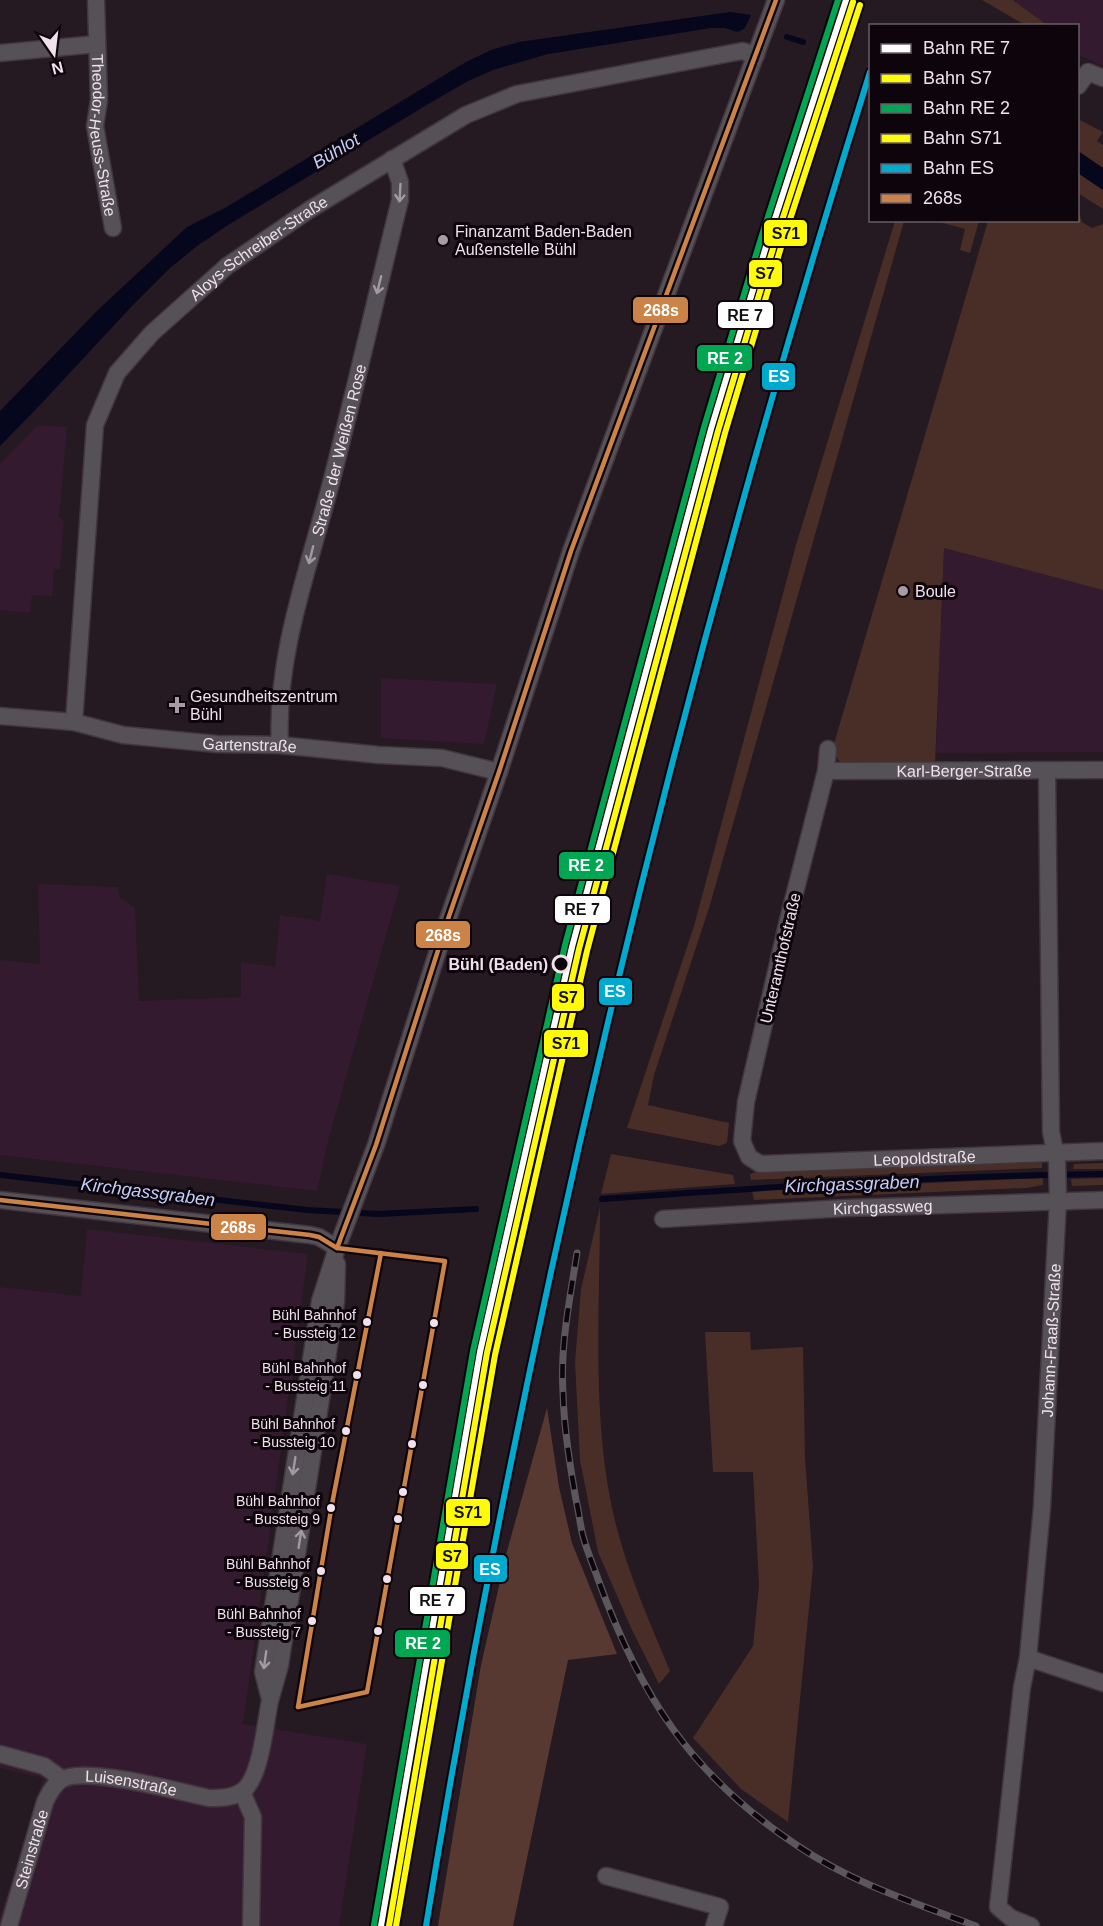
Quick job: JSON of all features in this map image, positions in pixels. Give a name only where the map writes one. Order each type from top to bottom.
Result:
[{"type":"street","name":"Theodor-Heuss-Straße","points":[[96,0],[99,100],[95,126],[113,228]]},
{"type":"street","points":[[251,1926],[253,1817],[242,1792],[256,1771],[270,1700],[263,1672],[320,1301],[337,1248],[376,1145],[448,919],[571,551],[776,0]]},
{"type":"street","name":"Theodor-Heuss-Straße","points":[[0,53],[97,45]]},
{"type":"street","name":"Aloys-Schreiber-Straße","points":[[74,722],[95,425],[117,373],[152,333],[227,266],[309,210],[466,115],[517,94],[742,51],[756,55]]},
{"type":"street","points":[[1079,83],[1088,72],[1103,78]]},
{"type":"street","name":"Straße der Weißen Rose","points":[[280,745],[278,715],[290,641],[400,201],[400,182],[392,159]]},
{"type":"street","name":"Gartenstraße","points":[[0,716],[74,722],[123,735],[217,744],[280,745],[379,755],[442,758],[499,772]]},
{"type":"street","name":"Karl-Berger-Straße","points":[[825,759],[1047,771],[1103,770]]},
{"type":"street","name":"Unteramthofstraße","points":[[749,1157],[742,1141],[746,1102],[825,759]]},
{"type":"street","name":"Johann-Fraaß-Straße","points":[[1031,1926],[1011,1918],[998,1907],[1022,1687],[1028,1658],[1042,1508],[1058,1193],[1051,1132],[1047,771]]},
{"type":"street","name":"Leopoldstraße","points":[[749,1157],[760,1164],[1055,1156],[1103,1151]]},
{"type":"street","name":"Kirchgassweg","points":[[663,1219],[1058,1193],[1103,1200]]},
{"type":"street","points":[[0,1200],[310,1235],[319,1237],[337,1248]]},
{"type":"street","points":[[1028,1658],[1103,1683]]},
{"type":"street","name":"Luisenstraße","points":[[0,1754],[44,1766],[62,1779],[84,1774],[209,1798],[225,1798],[242,1792]]},
{"type":"street","name":"Steinstraße","points":[[9,1926],[45,1802],[53,1787],[62,1779]]},
{"type":"street","points":[[606,1876],[720,1907],[714,1926]]},
{"type":"shaded area","points":[[982,0],[1013,0],[1046,24],[1023,24]]},
{"type":"shaded area","points":[[1016,0],[1103,0],[1103,66],[1079,55],[1079,24],[1046,24],[1016,3]]},
{"type":"shaded area","points":[[1079,120],[1103,132],[1097,141],[1103,145],[1103,168],[1079,152]]},
{"type":"shaded area","points":[[1079,174],[1103,190],[1103,209],[1079,194]]},
{"type":"shaded area","points":[[1079,212],[1082,222],[1092,228],[1103,224],[1103,590],[944,548],[935,765],[844,764],[838,760],[833,747],[988,222],[1079,222]]},
{"type":"shaded area","points":[[895,222],[904,222],[710,905],[654,1075],[648,1105],[729,1123],[727,1143],[719,1146],[627,1128],[694,926],[796,545]]},
{"type":"shaded area","points":[[939,222],[979,222],[970,253],[960,250],[965,229]]},
{"type":"shaded area","points":[[38,425],[67,427],[59,518],[64,520],[60,569],[54,569],[52,596],[32,595],[30,613],[0,610],[0,464]]},
{"type":"shaded area","points":[[944,548],[1103,590],[1103,752],[936,753]]},
{"type":"shaded area","points":[[381,678],[497,684],[484,744],[381,738]]},
{"type":"shaded area","points":[[327,874],[400,886],[328,1141],[317,1191],[0,1155],[0,960],[40,964],[38,884],[118,887],[120,898],[135,907],[139,1001],[241,997],[241,962],[275,967],[280,915],[320,921]]},
{"type":"shaded area","points":[[611,1154],[733,1175],[735,1184],[601,1194]]},
{"type":"shaded area","points":[[1035,1159],[1042,1162],[1042,1168],[751,1180],[750,1174],[765,1169]]},
{"type":"shaded area","points":[[1103,1163],[1103,1169],[1073,1169],[1074,1164]]},
{"type":"shaded area","points":[[1043,1178],[1043,1185],[1026,1188],[754,1200],[752,1191]]},
{"type":"shaded area","points":[[1103,1178],[1103,1185],[1072,1186],[1071,1179]]},
{"type":"shaded area","points":[[600,1207],[598,1356],[605,1467],[622,1546],[636,1588],[670,1671],[659,1684],[631,1628],[598,1552],[580,1460],[575,1362],[581,1289]]},
{"type":"shaded area","points":[[87,1229],[308,1254],[293,1362],[296,1363],[289,1391],[243,1724],[367,1744],[339,1926],[0,1926],[0,1917],[43,1778],[0,1768],[0,1287],[81,1296]]},
{"type":"shaded area","points":[[705,1332],[750,1332],[751,1350],[803,1347],[805,1458],[813,1567],[788,1822],[741,1789],[693,1738],[753,1646],[759,1585],[753,1472],[713,1472]]},
{"type":"shaded area","points":[[547,1408],[559,1487],[572,1543],[617,1654],[568,1660],[513,1926],[438,1926],[481,1665],[507,1551]]},
{"type":"water","points":[[730,12],[751,15],[745,28],[738,32],[725,28],[711,28],[548,54],[493,70],[468,81],[430,103],[197,246],[170,268],[131,307],[0,446],[0,411],[98,310],[187,227],[225,208],[466,62],[491,50],[519,42]]},
{"type":"water","points":[[1079,152],[1103,168],[1103,190],[1079,174]]},
{"type":"waterway","name":"Bühlot","points":[[787,37],[803,42]]},
{"type":"waterway","name":"Kirchgassgraben","points":[[602,1199],[852,1183],[1103,1174]]},
{"type":"waterway","name":"Kirchgassgraben","points":[[0,1175],[307,1210],[379,1214],[476,1209]]},
{"type":"railway","points":[[577,1253],[566,1322],[562,1375],[566,1433],[574,1487],[582,1532],[605,1599],[621,1638],[650,1694],[673,1729],[700,1762],[730,1793],[780,1834],[819,1859],[862,1882],[976,1926]]},
{"type":"transit line","name":"268s","points":[[337,1248],[376,1145],[448,919],[571,551],[776,0]]},
{"type":"transit line","points":[[374,1925],[473,1351],[565,945],[704,427],[761,238],[838,0]]},
{"type":"transit line","points":[[381,1926],[480,1352],[572,947],[711,429],[768,240],[846,0]]},
{"type":"transit line","name":"268s","points":[[0,1200],[310,1235],[319,1237],[337,1248],[445,1261],[367,1692],[298,1707]]},
{"type":"transit line","name":"268s","points":[[298,1707],[332,1504],[381,1253]]},
{"type":"rail line","name":"S7","points":[[389,1926],[487,1353],[579,949],[718,431],[775,242],[853,2]]},
{"type":"rail line","name":"S71","points":[[396,1926],[495,1355],[587,951],[725,433],[782,244],[860,5]]},
{"type":"rail line","name":"ES","points":[[426,1926],[467,1691],[512,1457],[615,991],[673,760],[735,529],[869,75]]},
{"type":"place","name":"Finanzamt Baden-Baden Außenstelle Bühl","points":[[443,240]]},
{"type":"place","name":"Boule","points":[[903,591]]},
{"type":"place","name":"Gesundheitszentrum Bühl","points":[[177,705]]},
{"type":"place","name":"Bühl (Baden)","points":[[561,964]]},
{"type":"place","name":"Bühl Bahnhof - Bussteig 12","points":[[367,1322]]},
{"type":"place","name":"Bühl Bahnhof - Bussteig 11","points":[[357,1375]]},
{"type":"place","name":"Bühl Bahnhof - Bussteig 10","points":[[346,1431]]},
{"type":"place","name":"Bühl Bahnhof - Bussteig 9","points":[[331,1508]]},
{"type":"place","name":"Bühl Bahnhof - Bussteig 8","points":[[321,1571]]},
{"type":"place","name":"Bühl Bahnhof - Bussteig 7","points":[[312,1621]]}]
